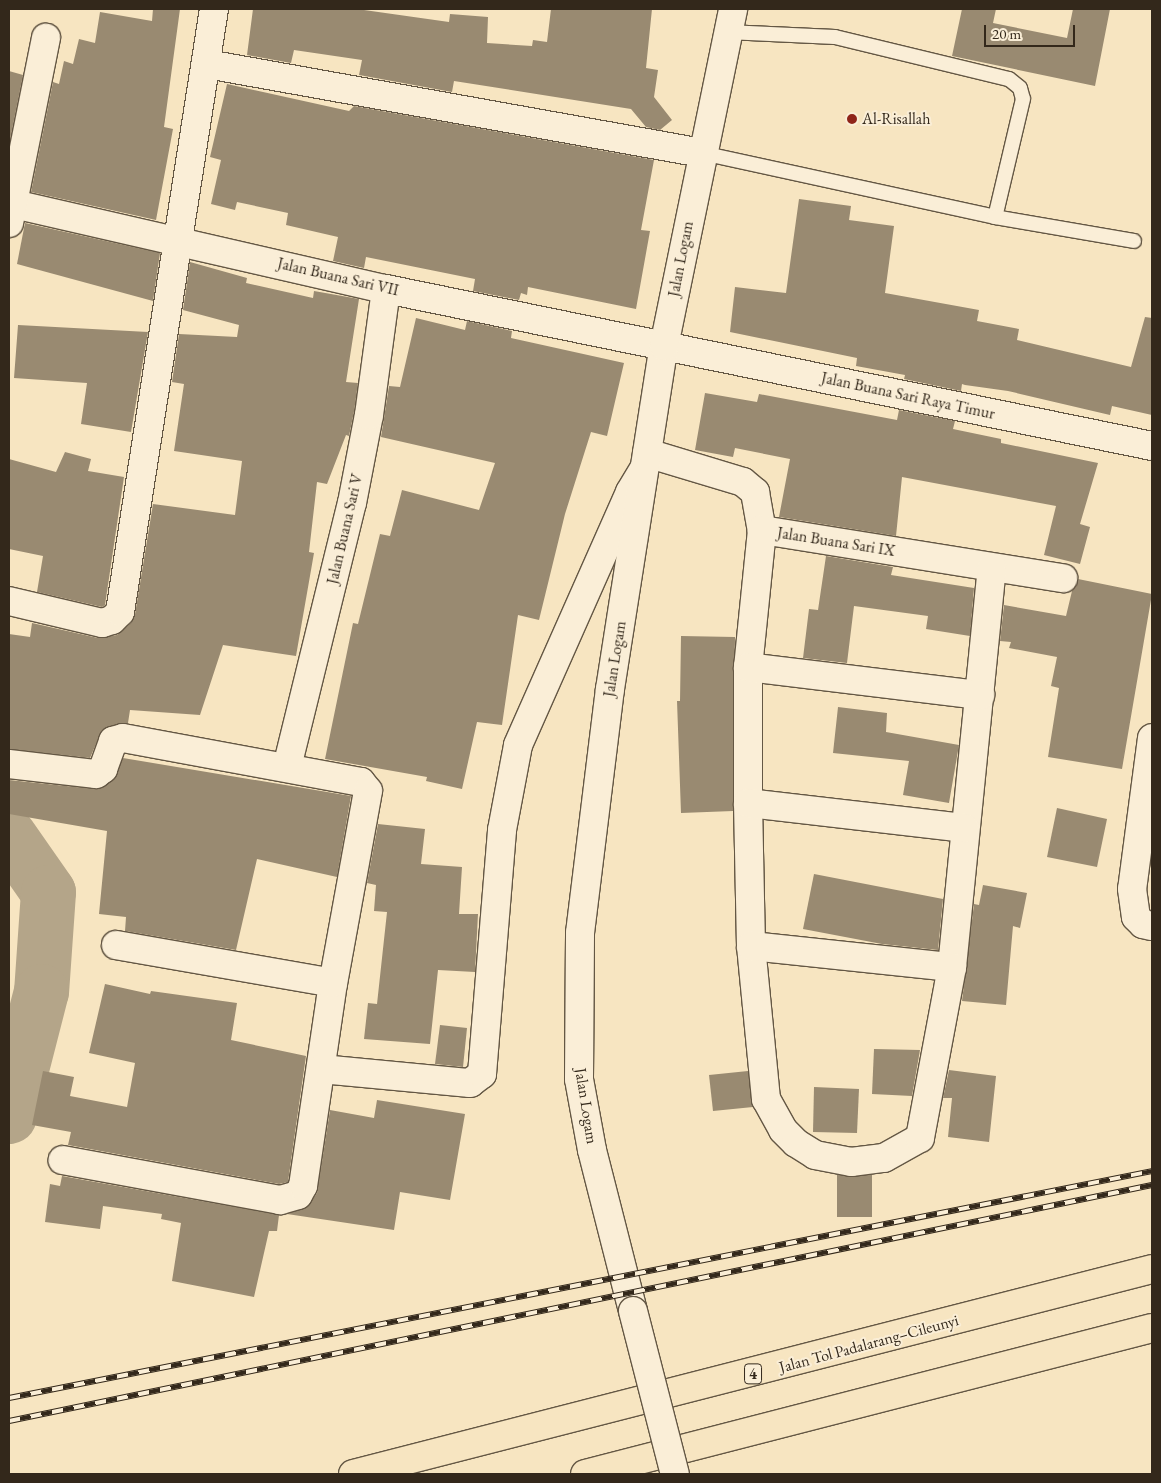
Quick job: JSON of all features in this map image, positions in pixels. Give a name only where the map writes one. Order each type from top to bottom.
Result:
[{"type":"highway","name":"Jalan Tol Padalarang–Cileunyi","points":[[353,1474],[1152,1269]]},
{"type":"highway","points":[[585,1474],[1152,1328]]},
{"type":"street","points":[[9,601],[102,623],[112,620],[120,612],[181,240],[214,9]]},
{"type":"street","name":"Jalan Logam","points":[[675,1474],[592,1150],[579,1079],[580,933],[610,689],[664,346],[730,21]]},
{"type":"street","name":"Jalan Buana Sari VII","points":[[46,38],[10,210],[181,240],[386,288],[664,346]]},
{"type":"street","points":[[207,64],[702,153]]},
{"type":"street","name":"Jalan Buana Sari V","points":[[287,767],[352,502],[370,415],[386,288]]},
{"type":"street","name":"Jalan Buana Sari Raya Timur","points":[[664,346],[1152,446]]},
{"type":"street","points":[[321,1069],[470,1083],[482,1074],[502,830],[518,745],[646,460]]},
{"type":"street","name":"Jalan Buana Sari IX","points":[[646,460],[743,482],[755,492],[762,530],[1063,578]]},
{"type":"street","points":[[762,530],[748,667],[748,804],[752,946],[766,1099],[783,1130],[796,1142],[815,1155],[851,1162],[884,1158],[920,1138],[952,967],[992,568]]},
{"type":"street","points":[[748,667],[980,696]]},
{"type":"street","points":[[9,764],[96,774],[103,769],[114,741],[124,738],[361,782],[368,791],[333,983],[303,1186],[298,1195],[290,1199],[280,1200],[63,1160]]},
{"type":"street","points":[[1152,738],[1132,889],[1136,916],[1143,924],[1152,926]]},
{"type":"street","points":[[748,804],[965,828]]},
{"type":"street","points":[[116,945],[333,983]]},
{"type":"street","points":[[752,946],[952,967]]},
{"type":"lane","points":[[730,21],[835,37],[1010,79],[1020,88],[1023,99],[995,217]]},
{"type":"lane","points":[[702,153],[995,217],[1134,241]]},
{"type":"building","points":[[153,9],[180,9],[164,127],[173,129],[156,220],[31,192],[53,82],[59,84],[64,61],[73,64],[79,39],[95,43],[100,12],[152,21]]},
{"type":"building","points":[[253,9],[357,9],[449,22],[450,14],[488,17],[487,43],[532,46],[533,40],[547,42],[551,9],[652,9],[646,68],[658,70],[654,97],[672,120],[660,130],[646,127],[631,109],[454,81],[452,92],[359,75],[362,60],[294,50],[291,63],[247,55]]},
{"type":"building","points":[[962,9],[996,9],[993,23],[1067,38],[1073,9],[1110,9],[1095,86],[952,56]]},
{"type":"building","points":[[9,71],[23,75],[9,145]]},
{"type":"building","points":[[227,84],[349,111],[354,106],[654,160],[641,230],[650,231],[636,309],[528,287],[527,295],[521,293],[519,300],[473,291],[475,279],[366,257],[364,268],[333,261],[338,237],[286,225],[288,213],[237,202],[235,210],[211,204],[221,160],[210,157]]},
{"type":"building","points":[[799,199],[851,206],[849,220],[894,226],[885,293],[979,310],[977,321],[1019,329],[1017,340],[1131,367],[1145,317],[1152,318],[1152,415],[1112,406],[1110,415],[1008,391],[962,384],[961,391],[904,379],[905,375],[856,366],[857,358],[730,332],[735,287],[786,293]]},
{"type":"building","points":[[25,223],[160,253],[153,301],[17,264]]},
{"type":"building","points":[[190,262],[247,278],[246,283],[313,298],[314,291],[359,299],[346,382],[358,383],[354,412],[349,436],[346,435],[327,484],[317,482],[309,552],[314,553],[296,656],[223,645],[200,715],[130,710],[128,723],[102,730],[90,758],[9,749],[9,634],[30,637],[32,623],[98,638],[117,635],[131,623],[135,614],[153,504],[235,515],[242,461],[174,451],[184,384],[172,382],[179,334],[237,337],[239,325],[183,310]]},
{"type":"building","points":[[416,318],[465,330],[467,321],[512,331],[511,338],[624,363],[607,436],[591,432],[565,514],[539,620],[518,615],[502,725],[477,722],[462,789],[426,781],[427,777],[325,759],[353,623],[358,624],[380,534],[390,536],[402,490],[479,510],[495,463],[381,437],[389,386],[400,387]]},
{"type":"building","points":[[18,325],[148,332],[131,432],[81,424],[87,383],[14,378]]},
{"type":"building","points":[[705,393],[757,402],[759,394],[897,420],[899,410],[955,421],[953,429],[1001,439],[1001,443],[1098,463],[1080,524],[1090,527],[1080,564],[1044,555],[1056,506],[902,477],[896,536],[779,517],[790,459],[735,448],[733,457],[695,450]]},
{"type":"building","points":[[65,452],[91,459],[88,471],[124,477],[105,605],[102,607],[37,592],[43,556],[9,549],[9,459],[56,472]]},
{"type":"building","points":[[826,556],[893,567],[891,575],[974,588],[970,636],[926,629],[928,616],[854,606],[847,663],[803,658],[809,609],[818,610]]},
{"type":"building","points":[[1078,579],[1152,594],[1122,769],[1048,757],[1059,688],[1051,686],[1057,657],[1009,648],[1011,642],[1000,641],[1004,605],[1066,616],[1072,591]]},
{"type":"building","points":[[681,636],[735,637],[733,811],[681,813],[677,701],[680,701]]},
{"type":"building","points":[[838,707],[887,713],[886,732],[959,745],[949,803],[903,795],[909,761],[833,753]]},
{"type":"building","points":[[123,758],[351,796],[337,877],[257,859],[236,950],[125,931],[126,917],[99,914],[107,831],[9,814],[9,780],[95,789],[112,781]]},
{"type":"building","points":[[1057,808],[1107,819],[1097,867],[1047,857]]},
{"type":"building","points":[[378,824],[425,829],[421,864],[462,867],[459,914],[478,914],[475,972],[438,970],[430,1044],[364,1039],[368,1003],[377,1004],[387,912],[374,911],[376,885],[367,883]]},
{"type":"building","points":[[814,874],[943,899],[938,950],[882,944],[803,929]]},
{"type":"building","points":[[983,885],[1027,893],[1020,928],[1013,926],[1006,1005],[962,1001],[974,904],[979,905]]},
{"type":"building","points":[[105,984],[150,994],[151,991],[237,1003],[231,1040],[306,1056],[288,1182],[279,1184],[68,1145],[71,1132],[32,1125],[43,1071],[74,1077],[70,1096],[127,1107],[135,1063],[89,1053]]},
{"type":"building","points":[[440,1025],[467,1028],[463,1067],[435,1064]]},
{"type":"building","points":[[874,1049],[920,1050],[912,1096],[872,1094]]},
{"type":"building","points":[[949,1070],[996,1076],[989,1142],[948,1137],[952,1098],[943,1098]]},
{"type":"building","points":[[748,1071],[753,1107],[713,1111],[709,1075]]},
{"type":"building","points":[[814,1087],[859,1089],[857,1133],[813,1132]]},
{"type":"building","points":[[377,1100],[465,1114],[450,1200],[400,1192],[394,1230],[287,1214],[307,1207],[317,1193],[330,1110],[374,1118]]},
{"type":"building","points":[[837,1175],[872,1175],[872,1217],[837,1217]]},
{"type":"building","points":[[62,1176],[279,1215],[277,1231],[269,1231],[254,1297],[172,1281],[181,1223],[161,1219],[162,1214],[103,1206],[100,1229],[45,1222],[50,1184],[60,1186]]},
{"type":"waterway","points":[[9,836],[48,892],[41,991],[9,1116]]},
{"type":"railway","points":[[9,1398],[1152,1171]]},
{"type":"railway","points":[[9,1421],[1152,1185]]},
{"type":"place","name":"Al-Risallah","points":[[852,119]]}]
